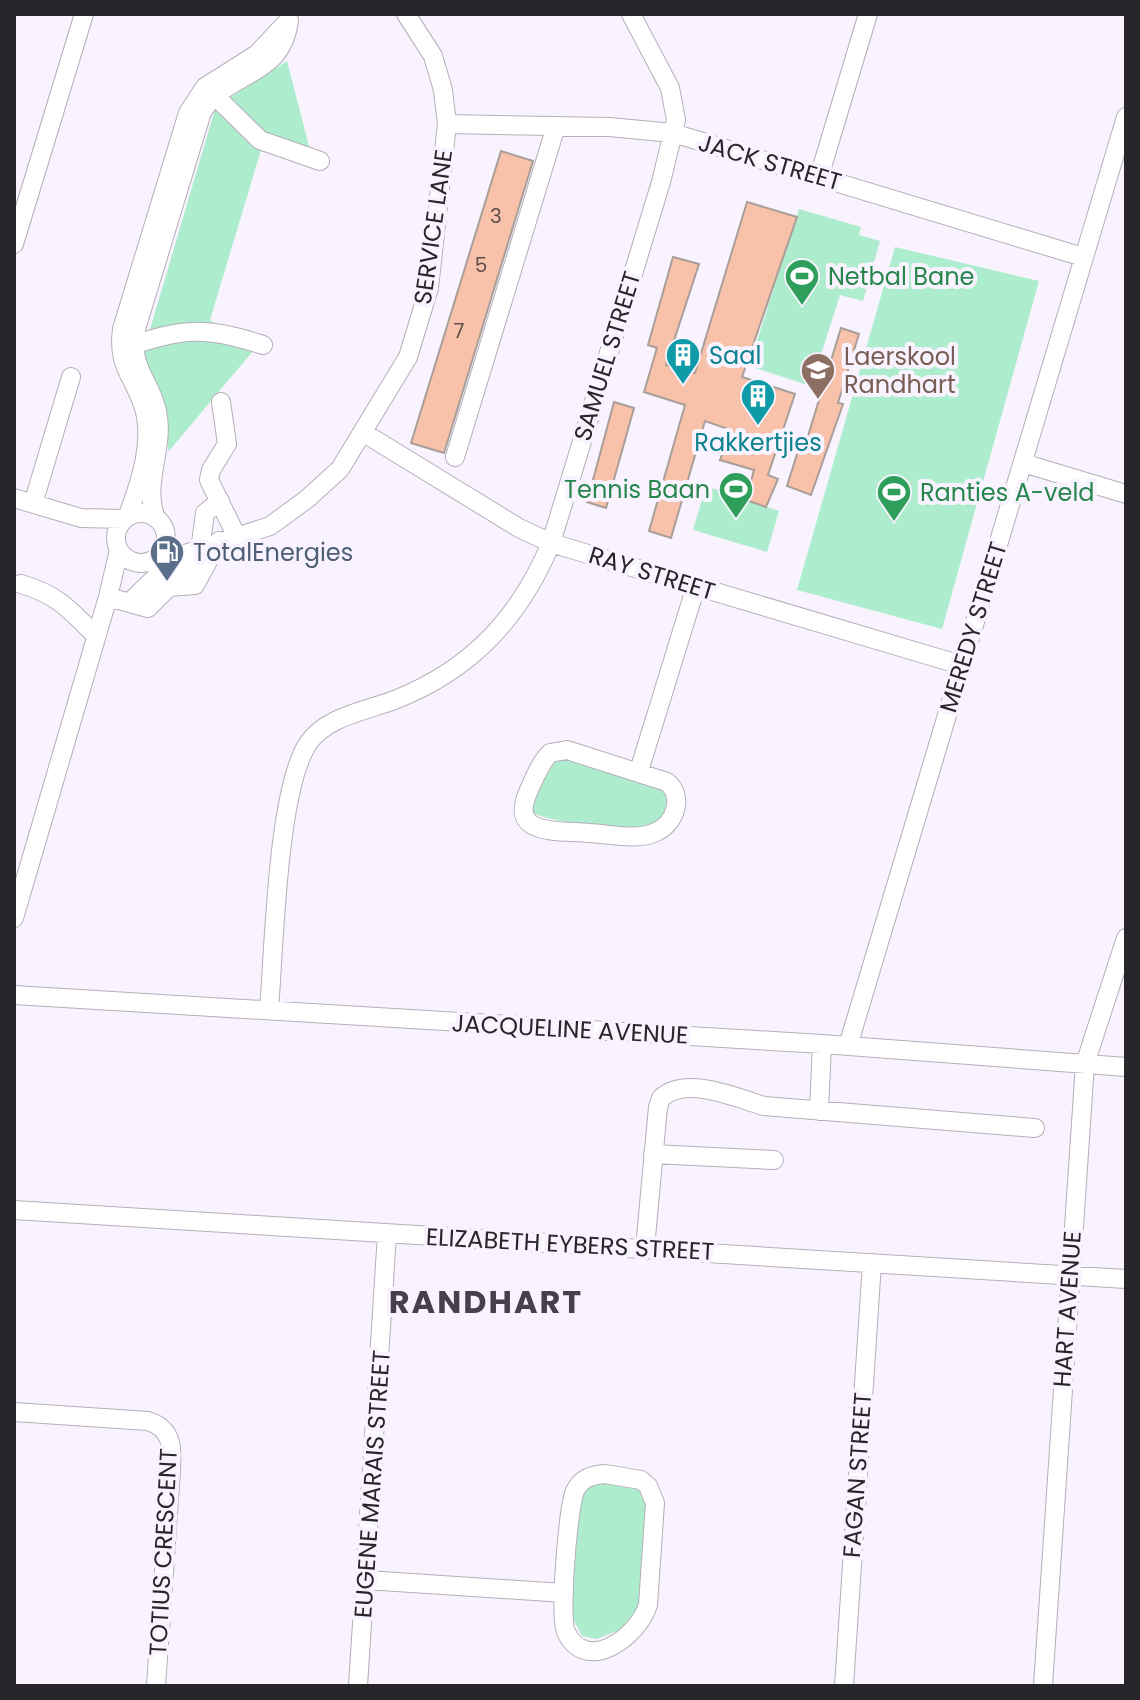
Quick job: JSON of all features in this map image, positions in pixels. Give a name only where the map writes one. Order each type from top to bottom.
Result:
[{"type":"street","points":[[14,244],[84,14]]},
{"type":"street","name":"SERVICE LANE","points":[[154,569],[217,541],[277,522],[307,499],[340,469],[408,357],[427,298],[447,124],[443,90],[433,56],[406,14]]},
{"type":"street","name":"SAMUEL STREET","points":[[269,1010],[279,875],[295,776],[307,745],[327,724],[399,698],[470,658],[497,634],[517,609],[535,580],[551,543],[676,120],[670,88],[631,14]]},
{"type":"street","points":[[819,177],[868,14]]},
{"type":"street","points":[[14,918],[109,594],[117,545],[140,477],[148,426],[143,403],[125,370],[127,347],[157,236],[210,91],[270,62],[287,39],[290,17]]},
{"type":"street","points":[[210,91],[247,131],[270,146],[320,161]]},
{"type":"street","name":"MEREDY STREET","points":[[848,1046],[1126,117]]},
{"type":"street","name":"JACK STREET","points":[[447,124],[673,133],[1083,257]]},
{"type":"street","points":[[455,457],[556,126]]},
{"type":"street","points":[[127,347],[199,329],[263,345]]},
{"type":"street","points":[[109,594],[129,603],[154,569],[162,552],[161,524],[149,490],[157,451],[157,411],[127,347]]},
{"type":"street","points":[[33,504],[71,377]]},
{"type":"street","points":[[81,518],[117,545],[125,557],[154,569],[204,568],[217,541],[220,501],[209,480],[211,470],[227,444],[221,402]]},
{"type":"street","name":"RAY STREET","points":[[364,433],[519,528],[551,543],[961,665]]},
{"type":"street","points":[[1023,463],[1126,494]]},
{"type":"street","points":[[14,498],[81,518],[126,517],[142,512],[177,539],[217,541]]},
{"type":"street","points":[[217,541],[205,513],[220,501]]},
{"type":"street","points":[[109,594],[154,569]]},
{"type":"street","points":[[21,584],[50,593],[63,601],[96,636]]},
{"type":"street","points":[[639,771],[696,586]]},
{"type":"street","points":[[579,752],[639,771],[667,782],[675,794],[675,810],[670,821],[654,833],[631,836],[544,829],[535,827],[523,817],[522,803],[550,753],[579,752]]},
{"type":"street","name":"HART AVENUE","points":[[1043,1686],[1085,1064],[1126,938]]},
{"type":"street","name":"JACQUELINE AVENUE","points":[[14,995],[822,1044],[1126,1067]]},
{"type":"street","points":[[819,1111],[822,1044]]},
{"type":"street","points":[[645,1248],[658,1107],[661,1098],[675,1090],[714,1091],[764,1106],[1035,1128]]},
{"type":"street","points":[[653,1154],[774,1160]]},
{"type":"street","name":"ELIZABETH EYBERS STREET","points":[[14,1210],[1126,1279]]},
{"type":"street","name":"EUGENE MARAIS STREET","points":[[358,1686],[387,1234]]},
{"type":"street","name":"FAGAN STREET","points":[[844,1686],[872,1263]]},
{"type":"street","name":"TOTIUS CRESCENT","points":[[14,1412],[148,1421],[164,1429],[169,1437],[171,1471],[156,1686]]},
{"type":"street","points":[[605,1474],[641,1480],[648,1486],[655,1503],[648,1605],[644,1619],[634,1633],[612,1647],[582,1648],[566,1634],[564,1593],[572,1505],[582,1481],[592,1475],[605,1474]]},
{"type":"street","points":[[366,1580],[564,1593]]},
{"type":"green space","points":[[287,61],[310,150],[261,150],[210,320],[253,351],[169,451],[143,353],[216,106]]},
{"type":"green space","name":"Netbal Bane","points":[[799,209],[861,227],[859,235],[880,241],[863,301],[840,295],[811,386],[749,366]]},
{"type":"green space","points":[[895,247],[1039,281],[942,629],[797,590]]},
{"type":"green space","name":"Tennis Baan","points":[[706,486],[779,511],[767,552],[693,530]]},
{"type":"green space","points":[[559,757],[663,789],[666,802],[663,816],[657,823],[647,826],[614,828],[554,820],[529,811],[541,774]]},
{"type":"green space","points":[[598,1483],[637,1484],[648,1505],[643,1597],[629,1626],[597,1639],[582,1636],[570,1613],[581,1496],[585,1488]]},
{"type":"building","points":[[501,151],[533,161],[444,453],[411,443]]},
{"type":"building","points":[[747,202],[797,217],[742,377],[795,394],[768,475],[778,479],[766,507],[746,500],[754,470],[720,460],[731,430],[705,421],[671,538],[649,531],[685,405],[644,392],[657,348],[648,345],[673,257],[699,264],[666,365],[695,373]]},
{"type":"building","points":[[841,328],[859,334],[838,403],[843,404],[811,495],[787,486],[799,448],[804,449]]},
{"type":"building","points":[[614,402],[634,408],[606,508],[587,502]]},
{"type":"place","name":"Netbal Bane","points":[[802,307]]},
{"type":"place","name":"Saal","points":[[683,386]]},
{"type":"place","name":"Laerskool Randhart","points":[[818,401]]},
{"type":"place","name":"Rakkertjies","points":[[758,427]]},
{"type":"place","name":"Tennis Baan","points":[[736,520]]},
{"type":"place","name":"Ranties A-veld","points":[[894,523]]},
{"type":"place","name":"TotalEnergies","points":[[167,583]]},
{"type":"district","name":"RANDHART","points":[[486,1301]]}]
